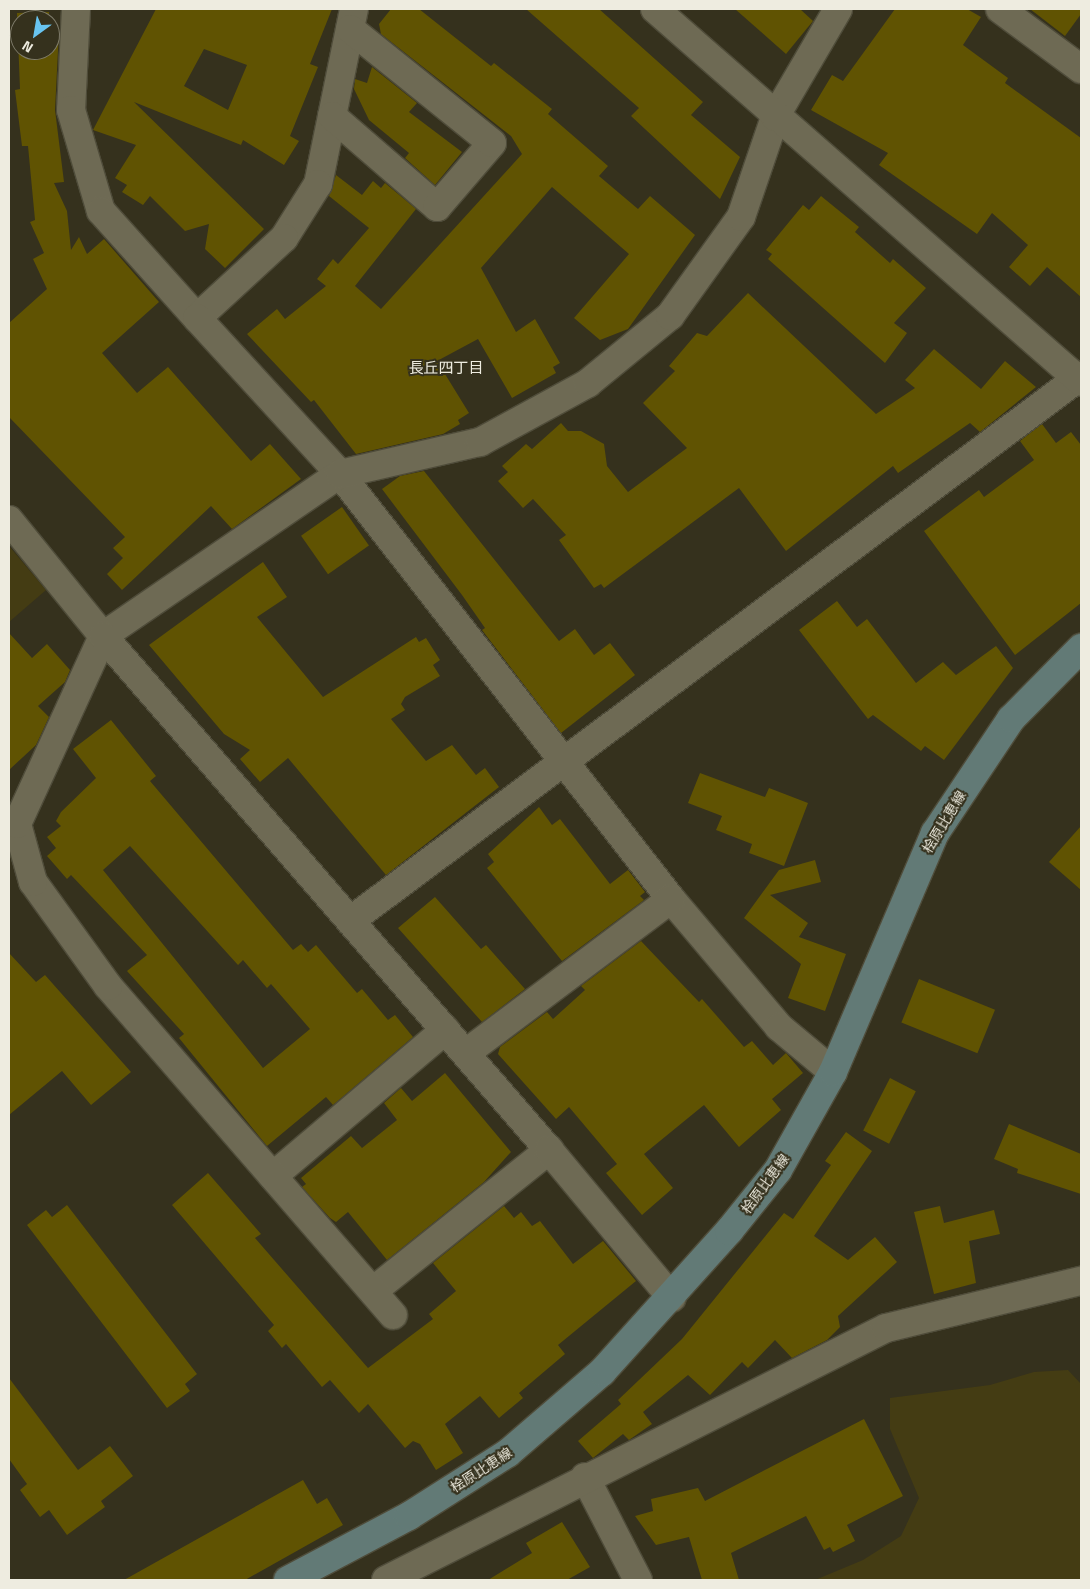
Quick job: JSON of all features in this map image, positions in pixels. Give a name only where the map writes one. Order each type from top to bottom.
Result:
[{"type":"main road","name":"桧原比恵線","points":[[288,1580],[409,1516],[508,1453],[602,1372],[672,1298],[778,1170],[833,1072],[935,833],[1011,719],[1081,648]]},
{"type":"street","points":[[76,9],[71,110],[101,211],[340,474],[560,761],[671,899],[779,1027],[833,1072]]},
{"type":"street","points":[[350,920],[560,761],[1080,380],[775,118],[655,9]]},
{"type":"street","points":[[393,1315],[108,986],[33,882],[17,824],[103,636],[340,474],[480,442],[588,384],[670,316],[741,216],[775,118],[838,9]]},
{"type":"street","points":[[1000,9],[1081,69]]},
{"type":"street","points":[[197,318],[284,238],[318,184],[332,116],[352,19],[492,143],[437,207],[332,116]]},
{"type":"street","points":[[9,520],[103,636],[466,1053],[672,1298]]},
{"type":"street","points":[[466,1053],[671,899]]},
{"type":"street","points":[[273,1176],[445,1030]]},
{"type":"street","points":[[373,1290],[549,1150]]},
{"type":"street","points":[[386,1580],[585,1478],[886,1328],[1081,1280]]},
{"type":"street","points":[[585,1478],[638,1580]]},
{"type":"shaded area","points":[[9,546],[46,590],[9,622]]},
{"type":"shaded area","points":[[1068,1370],[1081,1384],[1081,1580],[815,1580],[863,1560],[901,1536],[919,1498],[890,1429],[890,1398],[990,1385],[1034,1372]]},
{"type":"building","points":[[156,9],[332,9],[310,64],[318,67],[290,136],[299,141],[284,165],[243,140],[241,145],[134,102],[264,229],[225,268],[205,249],[209,224],[185,231],[150,196],[143,205],[122,192],[127,185],[115,178],[136,145],[93,130]],"holes":[[[204,49],[247,65],[228,110],[184,86]]]},
{"type":"building","points":[[391,9],[419,9],[491,66],[494,63],[552,109],[548,114],[608,166],[599,176],[638,209],[650,196],[695,235],[628,329],[600,340],[574,318],[629,254],[552,187],[481,268],[516,332],[535,319],[560,363],[553,367],[556,373],[512,398],[478,339],[437,361],[469,413],[458,420],[460,424],[443,434],[356,454],[314,400],[311,402],[247,334],[277,309],[285,319],[326,286],[317,279],[333,259],[338,264],[369,228],[329,196],[336,175],[362,195],[373,181],[381,188],[385,183],[416,209],[355,286],[381,309],[522,154],[511,136],[381,34],[379,24]]},
{"type":"building","points":[[526,9],[599,9],[703,102],[691,115],[740,157],[720,199],[631,116],[639,108]]},
{"type":"building","points":[[735,9],[800,9],[813,21],[786,54]]},
{"type":"building","points":[[895,9],[967,9],[981,17],[963,45],[1008,78],[1005,83],[1081,138],[1081,297],[1047,267],[1030,286],[1009,267],[1028,245],[992,213],[977,234],[879,165],[888,153],[811,110],[832,75],[843,81]]},
{"type":"building","points":[[1030,9],[1081,9],[1081,14],[1065,36]]},
{"type":"building","points":[[19,60],[58,60],[55,110],[64,182],[54,183],[67,211],[71,250],[79,237],[87,254],[104,239],[159,302],[102,353],[137,393],[168,367],[251,461],[270,444],[301,479],[232,529],[211,506],[122,590],[107,574],[123,558],[113,548],[125,537],[9,417],[9,323],[47,289],[33,259],[44,253],[30,222],[35,220],[28,146],[22,146],[15,90],[20,89]]},
{"type":"building","points":[[372,67],[417,103],[409,112],[462,152],[435,185],[405,158],[409,153],[369,120],[354,89],[355,79],[367,83]]},
{"type":"building","points":[[821,196],[859,227],[855,232],[890,263],[893,259],[926,288],[894,323],[907,333],[885,363],[768,259],[772,254],[766,250],[803,205],[809,210]]},
{"type":"building","points":[[748,293],[876,414],[915,388],[905,380],[934,349],[981,389],[1005,361],[1036,387],[980,432],[970,423],[898,473],[893,466],[786,551],[739,488],[604,588],[601,584],[594,588],[559,540],[566,535],[533,499],[523,508],[498,481],[508,472],[502,466],[526,444],[532,449],[561,423],[568,431],[581,431],[604,444],[607,466],[628,492],[687,448],[643,403],[675,371],[669,366],[697,333],[707,336]]},
{"type":"building","points":[[1042,424],[1056,443],[1071,432],[1081,445],[1081,603],[1015,655],[924,531],[979,490],[984,497],[1034,460],[1020,441]]},
{"type":"building","points":[[424,471],[559,641],[575,629],[594,655],[610,643],[635,675],[561,733],[482,630],[485,628],[462,595],[382,489],[400,476]]},
{"type":"building","points":[[342,507],[369,546],[328,574],[301,536]]},
{"type":"building","points":[[263,562],[287,597],[257,617],[323,697],[416,637],[419,642],[426,638],[440,660],[433,665],[440,676],[405,697],[401,704],[405,710],[391,719],[426,761],[452,745],[476,775],[485,768],[499,787],[386,875],[288,758],[260,782],[240,759],[250,750],[224,734],[149,645]]},
{"type":"building","points":[[837,601],[857,627],[867,619],[916,683],[943,662],[956,675],[996,646],[1013,668],[944,760],[925,746],[921,751],[873,715],[868,719],[799,630]]},
{"type":"building","points":[[9,633],[32,658],[47,644],[70,670],[65,682],[38,706],[49,717],[36,745],[9,770]]},
{"type":"building","points":[[111,720],[156,776],[150,781],[293,950],[301,944],[308,952],[316,945],[357,993],[362,989],[388,1020],[395,1015],[413,1037],[333,1105],[326,1097],[267,1146],[179,1038],[184,1034],[127,971],[147,955],[71,875],[67,879],[47,856],[56,848],[47,837],[61,826],[56,821],[61,812],[96,778],[73,749]],"holes":[[[130,846],[238,965],[243,960],[267,988],[271,984],[310,1029],[263,1068],[103,870]]]},
{"type":"building","points":[[700,773],[765,797],[769,788],[808,803],[784,866],[749,853],[752,844],[716,830],[722,816],[688,803]]},
{"type":"building","points":[[539,807],[552,825],[560,819],[610,884],[628,870],[645,892],[640,896],[644,900],[562,961],[487,868],[494,862],[488,854]]},
{"type":"building","points":[[1081,826],[1081,890],[1049,862]]},
{"type":"building","points":[[815,860],[821,882],[770,895],[808,923],[799,937],[846,954],[825,1011],[788,998],[801,964],[744,918],[779,870]]},
{"type":"building","points":[[435,897],[481,949],[486,945],[525,989],[482,1022],[398,928]]},
{"type":"building","points":[[641,941],[699,1002],[702,999],[744,1047],[752,1041],[773,1065],[786,1053],[803,1073],[772,1099],[781,1110],[739,1147],[704,1105],[644,1154],[673,1188],[642,1215],[606,1173],[617,1164],[569,1107],[556,1119],[498,1054],[500,1047],[547,1012],[553,1019],[585,990],[581,986]]},
{"type":"building","points":[[9,953],[36,982],[45,975],[131,1072],[91,1105],[62,1071],[9,1115]]},
{"type":"building","points":[[919,979],[995,1010],[977,1053],[901,1023]]},
{"type":"building","points":[[445,1073],[511,1152],[484,1182],[387,1260],[348,1212],[336,1222],[330,1218],[302,1187],[306,1184],[301,1178],[351,1136],[362,1148],[397,1120],[384,1103],[401,1088],[412,1101]]},
{"type":"building","points":[[890,1078],[916,1091],[889,1144],[863,1131]]},
{"type":"building","points":[[1009,1124],[1081,1154],[1081,1194],[1017,1173],[1018,1169],[994,1159]]},
{"type":"building","points":[[846,1132],[872,1151],[814,1236],[848,1260],[875,1237],[897,1262],[838,1316],[840,1327],[827,1340],[792,1358],[775,1340],[748,1368],[742,1362],[710,1395],[688,1375],[643,1412],[652,1424],[629,1440],[623,1434],[593,1458],[578,1441],[621,1404],[618,1400],[682,1339],[784,1213],[793,1219],[831,1165],[825,1161]]},
{"type":"building","points":[[208,1173],[261,1234],[255,1238],[368,1368],[433,1319],[429,1314],[456,1291],[433,1263],[504,1206],[514,1218],[521,1212],[532,1226],[540,1221],[573,1264],[603,1241],[636,1281],[558,1345],[565,1354],[519,1393],[523,1398],[499,1418],[480,1396],[445,1424],[463,1453],[436,1470],[420,1444],[413,1441],[405,1448],[368,1404],[359,1413],[330,1380],[322,1387],[286,1344],[282,1348],[268,1331],[274,1325],[172,1205]]},
{"type":"building","points":[[67,1205],[197,1374],[185,1384],[190,1391],[167,1408],[27,1225],[46,1210],[52,1217]]},
{"type":"building","points":[[940,1206],[944,1223],[994,1210],[1000,1234],[969,1241],[976,1283],[934,1294],[914,1212]]},
{"type":"building","points":[[9,1378],[78,1470],[110,1446],[133,1476],[101,1501],[105,1507],[67,1535],[49,1510],[40,1517],[20,1490],[27,1484],[9,1459]]},
{"type":"building","points":[[864,1419],[903,1496],[847,1525],[855,1541],[833,1552],[830,1547],[824,1550],[806,1516],[731,1553],[739,1580],[702,1580],[689,1537],[656,1545],[635,1516],[653,1511],[651,1499],[698,1488],[705,1501]]},
{"type":"building","points":[[303,1480],[317,1504],[327,1498],[343,1525],[245,1580],[124,1580]]},
{"type":"building","points":[[562,1522],[590,1567],[567,1580],[488,1580],[532,1553],[526,1543]]},
{"type":"district","name":"長丘四丁目","points":[[446,368]]}]
